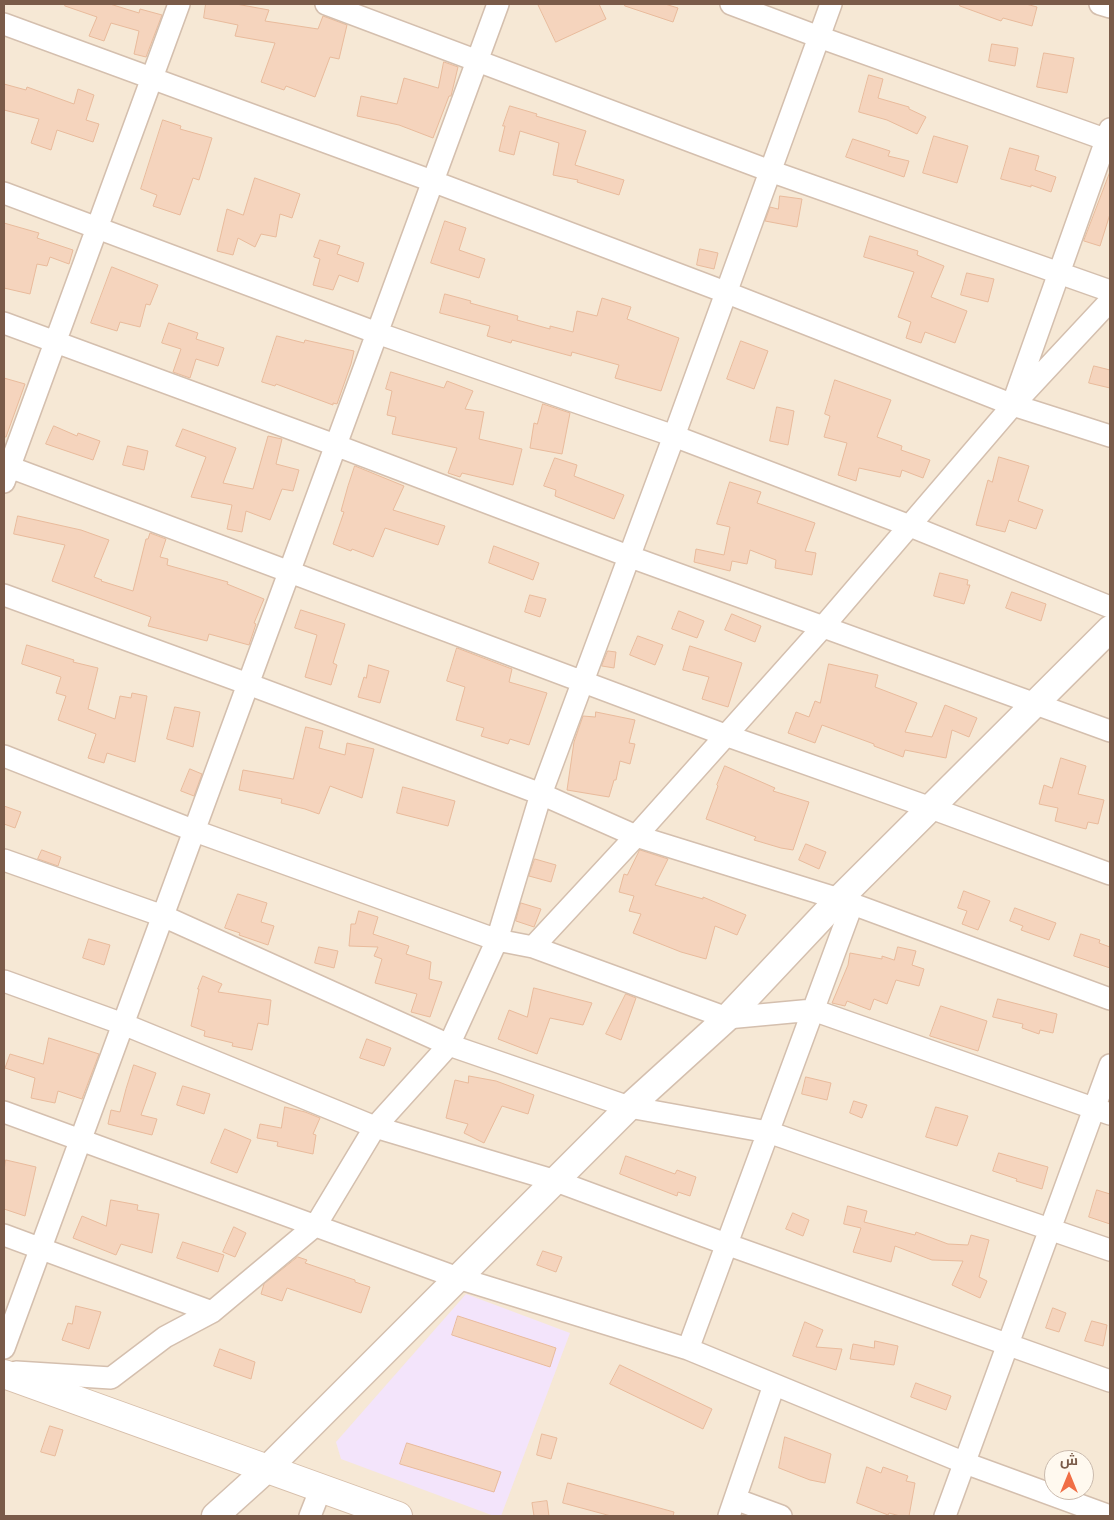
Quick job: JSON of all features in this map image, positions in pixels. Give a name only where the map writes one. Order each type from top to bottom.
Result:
[{"type":"main road","points":[[4,1372],[398,1516]]},
{"type":"street","points":[[179,4],[55,342],[5,471],[289,571],[725,735],[1110,874]]},
{"type":"street","points":[[326,4],[770,170],[1110,292]]},
{"type":"street","points":[[4,1348],[498,4]]},
{"type":"street","points":[[731,4],[819,37],[1109,136],[1013,405]]},
{"type":"street","points":[[4,1372],[111,1378],[165,1337],[212,1312],[316,1225],[375,1127],[449,1046],[497,940],[541,794],[831,4]]},
{"type":"street","points":[[1100,4],[1110,7]]},
{"type":"street","points":[[4,24],[432,181],[725,292],[1013,405],[1110,436]]},
{"type":"street","points":[[4,193],[377,333],[674,436],[910,526],[1110,607]]},
{"type":"street","points":[[533,947],[636,836],[822,628],[1013,405],[1110,301]]},
{"type":"street","points":[[4,323],[822,628],[1110,731]]},
{"type":"street","points":[[4,595],[541,794],[636,836],[845,902],[1110,999]]},
{"type":"street","points":[[215,1516],[267,1469],[629,1107],[727,1018],[845,902],[931,808],[1110,629]]},
{"type":"street","points":[[4,756],[195,831],[497,940],[533,947],[727,1018],[813,1010],[1102,1111]]},
{"type":"street","points":[[4,860],[163,916],[449,1046],[629,1107],[768,1132],[1110,1250]]},
{"type":"street","points":[[688,1349],[813,1010],[845,902]]},
{"type":"street","points":[[4,981],[123,1024],[375,1127],[556,1181],[726,1244],[1110,1381]]},
{"type":"street","points":[[946,1516],[1050,1228],[1102,1111],[1110,1065]]},
{"type":"street","points":[[4,1112],[458,1278],[688,1349],[965,1463],[1110,1516]]},
{"type":"street","points":[[4,1235],[212,1312]]},
{"type":"street","points":[[774,1384],[732,1508],[781,1516]]},
{"type":"street","points":[[310,1516],[321,1488]]},
{"type":"shaded area","points":[[4,4],[1110,4],[1110,1516],[4,1516]]},
{"type":"shaded area","points":[[466,1294],[570,1333],[501,1516],[494,1516],[341,1459],[336,1442]]},
{"type":"building","points":[[66,4],[110,4],[139,13],[140,9],[162,15],[146,57],[134,54],[139,31],[111,23],[104,41],[89,36],[97,17],[65,6]]},
{"type":"building","points":[[206,4],[236,4],[269,10],[265,21],[318,29],[323,16],[347,25],[339,59],[330,57],[315,97],[286,86],[284,90],[261,82],[275,43],[235,36],[238,25],[204,18]]},
{"type":"building","points":[[538,4],[599,4],[606,19],[556,42]]},
{"type":"building","points":[[625,4],[665,4],[678,8],[673,22],[625,6]]},
{"type":"building","points":[[960,4],[1026,4],[1037,7],[1032,26],[1003,18],[1001,21],[960,6]]},
{"type":"building","points":[[992,44],[1018,48],[1015,66],[989,61]]},
{"type":"building","points":[[1044,53],[1074,58],[1067,93],[1037,87]]},
{"type":"building","points":[[444,62],[458,67],[451,96],[449,96],[433,138],[399,125],[357,116],[361,96],[397,104],[404,78],[438,88]]},
{"type":"building","points":[[869,75],[883,79],[878,98],[909,107],[909,109],[926,117],[917,134],[887,120],[859,112]]},
{"type":"building","points":[[4,84],[26,90],[27,87],[74,104],[78,89],[94,95],[86,120],[99,124],[93,142],[57,130],[51,150],[31,143],[39,119],[4,110]]},
{"type":"building","points":[[510,106],[586,131],[575,165],[624,180],[619,195],[577,182],[578,180],[553,175],[559,143],[520,131],[514,155],[499,151],[505,126],[503,126]]},
{"type":"building","points":[[163,120],[181,126],[180,129],[212,138],[199,180],[193,178],[180,215],[153,206],[157,195],[141,189]]},
{"type":"building","points":[[934,136],[968,146],[957,183],[923,173]]},
{"type":"building","points":[[853,139],[890,151],[888,156],[909,161],[904,177],[846,157]]},
{"type":"building","points":[[1010,148],[1039,156],[1035,170],[1056,177],[1051,192],[1031,185],[1031,187],[1001,179]]},
{"type":"building","points":[[1110,172],[1110,214],[1100,246],[1084,241]]},
{"type":"building","points":[[255,178],[300,194],[292,218],[280,214],[276,237],[261,234],[255,247],[238,238],[233,255],[217,251],[227,209],[243,215]]},
{"type":"building","points":[[780,196],[802,199],[797,227],[765,221],[770,207],[778,209]]},
{"type":"building","points":[[445,221],[466,228],[459,250],[485,259],[479,278],[431,263]]},
{"type":"building","points":[[4,223],[39,233],[37,238],[73,250],[69,264],[50,257],[47,266],[37,264],[30,294],[4,288]]},
{"type":"building","points":[[870,236],[918,251],[917,255],[944,266],[931,297],[967,311],[955,343],[925,332],[921,343],[906,338],[911,322],[898,317],[914,272],[864,257]]},
{"type":"building","points":[[320,240],[340,246],[337,254],[364,263],[358,282],[339,275],[333,290],[313,285],[320,259],[314,257]]},
{"type":"building","points":[[700,249],[718,253],[714,269],[697,265]]},
{"type":"building","points":[[112,267],[158,285],[150,305],[146,304],[140,327],[120,322],[117,331],[91,323]]},
{"type":"building","points":[[967,273],[994,279],[988,302],[961,295]]},
{"type":"building","points":[[445,294],[518,316],[517,320],[550,329],[550,326],[573,332],[577,311],[597,316],[602,298],[631,307],[627,319],[679,338],[661,391],[615,378],[619,365],[572,352],[571,356],[512,340],[511,343],[487,336],[490,326],[440,313]]},
{"type":"building","points":[[169,323],[198,333],[196,339],[224,348],[218,366],[196,359],[190,378],[173,372],[181,349],[162,343]]},
{"type":"building","points":[[277,336],[304,343],[305,340],[354,351],[337,404],[333,403],[333,405],[276,384],[275,386],[262,382]]},
{"type":"building","points":[[741,341],[768,351],[754,389],[727,379]]},
{"type":"building","points":[[1094,366],[1110,370],[1110,388],[1089,383]]},
{"type":"building","points":[[391,372],[444,388],[447,381],[473,391],[465,409],[484,412],[479,439],[522,449],[513,485],[462,473],[460,477],[448,473],[457,448],[392,434],[396,417],[387,415],[392,391],[386,389]]},
{"type":"building","points":[[4,378],[25,384],[6,437],[4,437]]},
{"type":"building","points":[[835,380],[891,400],[877,437],[902,446],[901,450],[930,460],[923,478],[902,470],[900,477],[859,468],[856,481],[838,475],[847,443],[824,437],[830,416],[825,414]]},
{"type":"building","points":[[543,404],[570,413],[562,454],[530,448],[534,423],[537,424]]},
{"type":"building","points":[[777,407],[794,411],[788,445],[770,441]]},
{"type":"building","points":[[54,426],[77,436],[78,433],[100,441],[93,460],[46,444]]},
{"type":"building","points":[[183,429],[236,448],[223,483],[253,489],[268,436],[282,439],[276,464],[299,470],[293,491],[282,489],[270,520],[246,511],[242,532],[227,529],[232,505],[191,497],[206,457],[176,446]]},
{"type":"building","points":[[128,446],[148,451],[144,470],[123,465]]},
{"type":"building","points":[[999,457],[1029,466],[1018,501],[1043,510],[1036,529],[1009,520],[1005,532],[976,525],[988,480],[992,482]]},
{"type":"building","points":[[555,458],[577,465],[574,476],[624,495],[614,519],[555,496],[556,490],[544,486]]},
{"type":"building","points":[[355,466],[404,486],[393,510],[445,526],[438,545],[385,528],[373,557],[333,544],[344,512],[341,511]]},
{"type":"building","points":[[730,482],[761,492],[757,503],[815,523],[805,551],[816,553],[812,575],[775,568],[776,560],[750,550],[747,564],[732,561],[730,571],[694,562],[696,549],[724,555],[730,527],[717,524]]},
{"type":"building","points":[[18,516],[81,530],[109,540],[94,577],[133,591],[146,539],[148,539],[150,533],[166,539],[160,557],[168,559],[167,565],[228,582],[227,584],[264,599],[254,623],[256,624],[249,645],[209,634],[207,641],[148,626],[151,617],[52,581],[65,545],[14,534]]},
{"type":"building","points":[[494,546],[539,563],[533,580],[489,563]]},
{"type":"building","points":[[940,573],[968,580],[967,585],[970,585],[964,604],[934,596]]},
{"type":"building","points":[[1012,592],[1046,604],[1041,621],[1006,608]]},
{"type":"building","points":[[530,595],[546,599],[540,617],[525,612]]},
{"type":"building","points":[[301,610],[345,624],[333,663],[337,665],[331,685],[305,677],[317,635],[295,628]]},
{"type":"building","points":[[679,611],[704,621],[697,638],[672,629]]},
{"type":"building","points":[[732,614],[761,626],[755,642],[725,630]]},
{"type":"building","points":[[638,636],[663,645],[655,665],[630,655]]},
{"type":"building","points":[[27,645],[74,660],[73,662],[98,668],[88,709],[115,719],[120,696],[131,698],[132,693],[147,696],[135,762],[107,753],[104,763],[88,758],[96,734],[58,720],[66,696],[56,693],[61,677],[22,664]]},
{"type":"building","points":[[690,646],[742,663],[728,707],[702,699],[709,677],[683,670]]},
{"type":"building","points":[[457,648],[512,669],[509,682],[547,693],[529,745],[510,739],[508,744],[481,736],[484,728],[456,720],[465,687],[447,681]]},
{"type":"building","points":[[608,651],[616,652],[614,668],[602,666]]},
{"type":"building","points":[[829,664],[878,675],[875,687],[917,703],[905,732],[932,737],[945,705],[977,718],[969,737],[952,730],[946,758],[905,750],[903,757],[822,725],[815,743],[788,733],[796,712],[809,717],[815,701],[820,703]]},
{"type":"building","points":[[369,665],[389,671],[380,703],[358,697]]},
{"type":"building","points":[[175,707],[200,712],[193,747],[167,739]]},
{"type":"building","points":[[596,712],[635,720],[629,743],[635,744],[630,764],[620,761],[616,780],[614,780],[609,797],[567,790],[574,742],[583,716],[595,717]]},
{"type":"building","points":[[306,727],[323,731],[319,748],[345,755],[347,743],[374,749],[362,798],[330,786],[319,814],[281,803],[282,799],[239,790],[243,770],[293,779]]},
{"type":"building","points":[[1061,758],[1086,766],[1078,794],[1104,800],[1098,824],[1088,822],[1086,829],[1055,821],[1058,808],[1039,804],[1044,785],[1052,788]]},
{"type":"building","points":[[725,766],[775,788],[773,791],[809,802],[793,850],[754,840],[756,837],[706,819]]},
{"type":"building","points":[[190,769],[202,774],[194,796],[181,791]]},
{"type":"building","points":[[403,787],[455,801],[448,826],[397,813]]},
{"type":"building","points":[[4,806],[21,812],[15,828],[4,824]]},
{"type":"building","points":[[806,844],[826,852],[819,869],[799,860]]},
{"type":"building","points":[[42,850],[61,857],[58,866],[38,859]]},
{"type":"building","points":[[640,850],[668,859],[655,885],[703,899],[703,897],[746,915],[737,935],[715,926],[706,959],[681,952],[633,933],[641,914],[629,911],[634,896],[619,892],[624,874],[627,875]]},
{"type":"building","points":[[535,859],[556,865],[551,882],[529,876]]},
{"type":"building","points":[[964,891],[990,901],[978,930],[962,924],[967,911],[958,908]]},
{"type":"building","points":[[238,894],[267,903],[261,922],[274,926],[268,945],[225,928]]},
{"type":"building","points":[[521,903],[541,909],[534,927],[516,921]]},
{"type":"building","points":[[1015,908],[1056,923],[1049,940],[1021,930],[1023,926],[1010,921]]},
{"type":"building","points":[[359,911],[378,917],[373,934],[409,946],[406,954],[431,962],[429,979],[442,982],[430,1017],[411,1012],[417,994],[375,983],[382,959],[374,956],[378,947],[349,946],[351,924],[355,924]]},
{"type":"building","points":[[1081,934],[1100,940],[1099,943],[1110,947],[1110,968],[1074,956]]},
{"type":"building","points":[[89,939],[110,945],[104,965],[83,958]]},
{"type":"building","points":[[319,947],[338,951],[334,968],[315,963]]},
{"type":"building","points":[[898,947],[916,951],[912,965],[924,969],[919,986],[896,980],[887,1004],[874,999],[870,1010],[847,1001],[845,1006],[832,1003],[848,965],[850,953],[882,959],[882,956],[894,960]]},
{"type":"building","points":[[203,976],[222,984],[218,992],[271,1000],[268,1025],[258,1023],[252,1050],[232,1046],[233,1043],[204,1036],[205,1031],[191,1026],[198,989]]},
{"type":"building","points":[[534,988],[592,1003],[583,1025],[550,1018],[537,1054],[498,1039],[509,1010],[527,1017]]},
{"type":"building","points":[[626,994],[636,998],[621,1040],[606,1034]]},
{"type":"building","points":[[998,999],[1057,1014],[1053,1033],[1040,1030],[1039,1034],[1022,1028],[1023,1024],[993,1017]]},
{"type":"building","points":[[941,1006],[987,1021],[978,1051],[930,1036]]},
{"type":"building","points":[[49,1038],[99,1054],[82,1099],[58,1091],[55,1103],[31,1098],[35,1078],[5,1068],[10,1054],[43,1064]]},
{"type":"building","points":[[367,1039],[391,1048],[384,1066],[360,1058]]},
{"type":"building","points":[[134,1065],[156,1073],[141,1115],[157,1119],[152,1135],[108,1124],[111,1110],[120,1112]]},
{"type":"building","points":[[469,1076],[496,1081],[534,1095],[528,1114],[502,1106],[484,1143],[464,1133],[468,1124],[446,1118],[455,1080],[468,1083]]},
{"type":"building","points":[[806,1077],[831,1083],[827,1100],[802,1094]]},
{"type":"building","points":[[183,1086],[210,1094],[204,1114],[177,1105]]},
{"type":"building","points":[[854,1101],[867,1105],[862,1118],[850,1113]]},
{"type":"building","points":[[285,1107],[320,1118],[313,1134],[316,1135],[313,1154],[277,1146],[278,1142],[257,1138],[260,1124],[281,1128]]},
{"type":"building","points":[[936,1107],[968,1116],[957,1146],[926,1137]]},
{"type":"building","points":[[225,1129],[251,1140],[237,1173],[211,1163]]},
{"type":"building","points":[[999,1153],[1048,1167],[1042,1189],[993,1171]]},
{"type":"building","points":[[626,1156],[675,1174],[677,1170],[696,1177],[690,1196],[678,1192],[677,1196],[620,1174]]},
{"type":"building","points":[[6,1160],[36,1167],[25,1216],[4,1209],[4,1171]]},
{"type":"building","points":[[1097,1190],[1110,1194],[1110,1224],[1089,1217]]},
{"type":"building","points":[[111,1200],[138,1205],[137,1210],[159,1214],[152,1253],[121,1244],[116,1255],[73,1238],[82,1216],[106,1226]]},
{"type":"building","points":[[848,1206],[867,1211],[864,1222],[915,1235],[916,1232],[948,1244],[968,1245],[971,1235],[989,1240],[979,1277],[987,1281],[980,1298],[952,1285],[963,1261],[932,1260],[895,1246],[891,1262],[853,1252],[861,1228],[844,1224]]},
{"type":"building","points":[[793,1213],[809,1220],[803,1236],[786,1229]]},
{"type":"building","points":[[234,1227],[246,1233],[235,1257],[223,1252]]},
{"type":"building","points":[[183,1242],[224,1255],[218,1272],[177,1258]]},
{"type":"building","points":[[543,1251],[562,1257],[556,1272],[537,1265]]},
{"type":"building","points":[[298,1257],[307,1260],[305,1263],[370,1287],[361,1313],[287,1288],[282,1301],[261,1294],[264,1284]]},
{"type":"building","points":[[76,1306],[101,1312],[89,1349],[62,1340],[68,1323],[72,1324]]},
{"type":"building","points":[[1053,1308],[1066,1313],[1059,1332],[1046,1328]]},
{"type":"building","points":[[458,1316],[556,1348],[550,1367],[452,1335]]},
{"type":"building","points":[[1092,1321],[1107,1325],[1103,1346],[1085,1341]]},
{"type":"building","points":[[805,1322],[823,1330],[816,1347],[842,1349],[836,1370],[793,1356]]},
{"type":"building","points":[[875,1341],[898,1346],[894,1365],[850,1359],[853,1344],[874,1348]]},
{"type":"building","points":[[220,1349],[255,1362],[251,1379],[214,1366]]},
{"type":"building","points":[[620,1365],[712,1409],[703,1429],[610,1384]]},
{"type":"building","points":[[916,1383],[951,1396],[946,1410],[911,1397]]},
{"type":"building","points":[[50,1426],[63,1430],[55,1456],[41,1452]]},
{"type":"building","points":[[542,1434],[557,1438],[551,1459],[537,1455]]},
{"type":"building","points":[[785,1437],[831,1454],[825,1483],[810,1480],[779,1468]]},
{"type":"building","points":[[407,1443],[501,1472],[494,1492],[400,1464]]},
{"type":"building","points":[[867,1467],[881,1473],[883,1467],[908,1476],[906,1481],[915,1483],[909,1516],[889,1513],[888,1515],[857,1503]]},
{"type":"building","points":[[568,1483],[674,1512],[673,1516],[611,1516],[563,1503]]},
{"type":"building","points":[[547,1501],[549,1516],[534,1516],[532,1503]]}]
